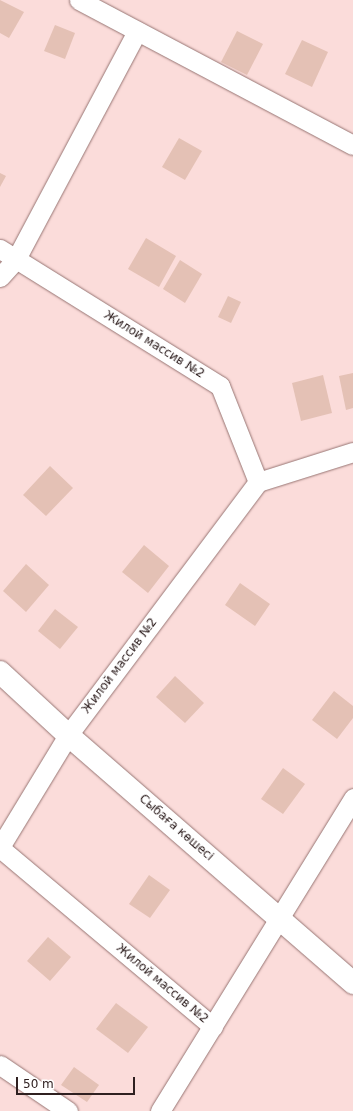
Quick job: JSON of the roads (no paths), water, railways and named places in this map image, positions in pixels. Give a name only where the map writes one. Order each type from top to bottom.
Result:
[{"type":"street","points":[[79,0],[353,145]]},
{"type":"street","points":[[0,278],[16,259],[137,31]]},
{"type":"street","name":"Жилой массив №2","points":[[0,249],[220,386],[258,482],[68,735],[0,848],[213,1027]]},
{"type":"street","points":[[258,482],[353,452]]},
{"type":"street","name":"Сыбаға көшесі","points":[[0,672],[68,735],[353,983]]},
{"type":"street","name":"Жилой массив №2","points":[[160,1111],[353,798]]},
{"type":"street","points":[[0,1064],[68,1111]]}]
